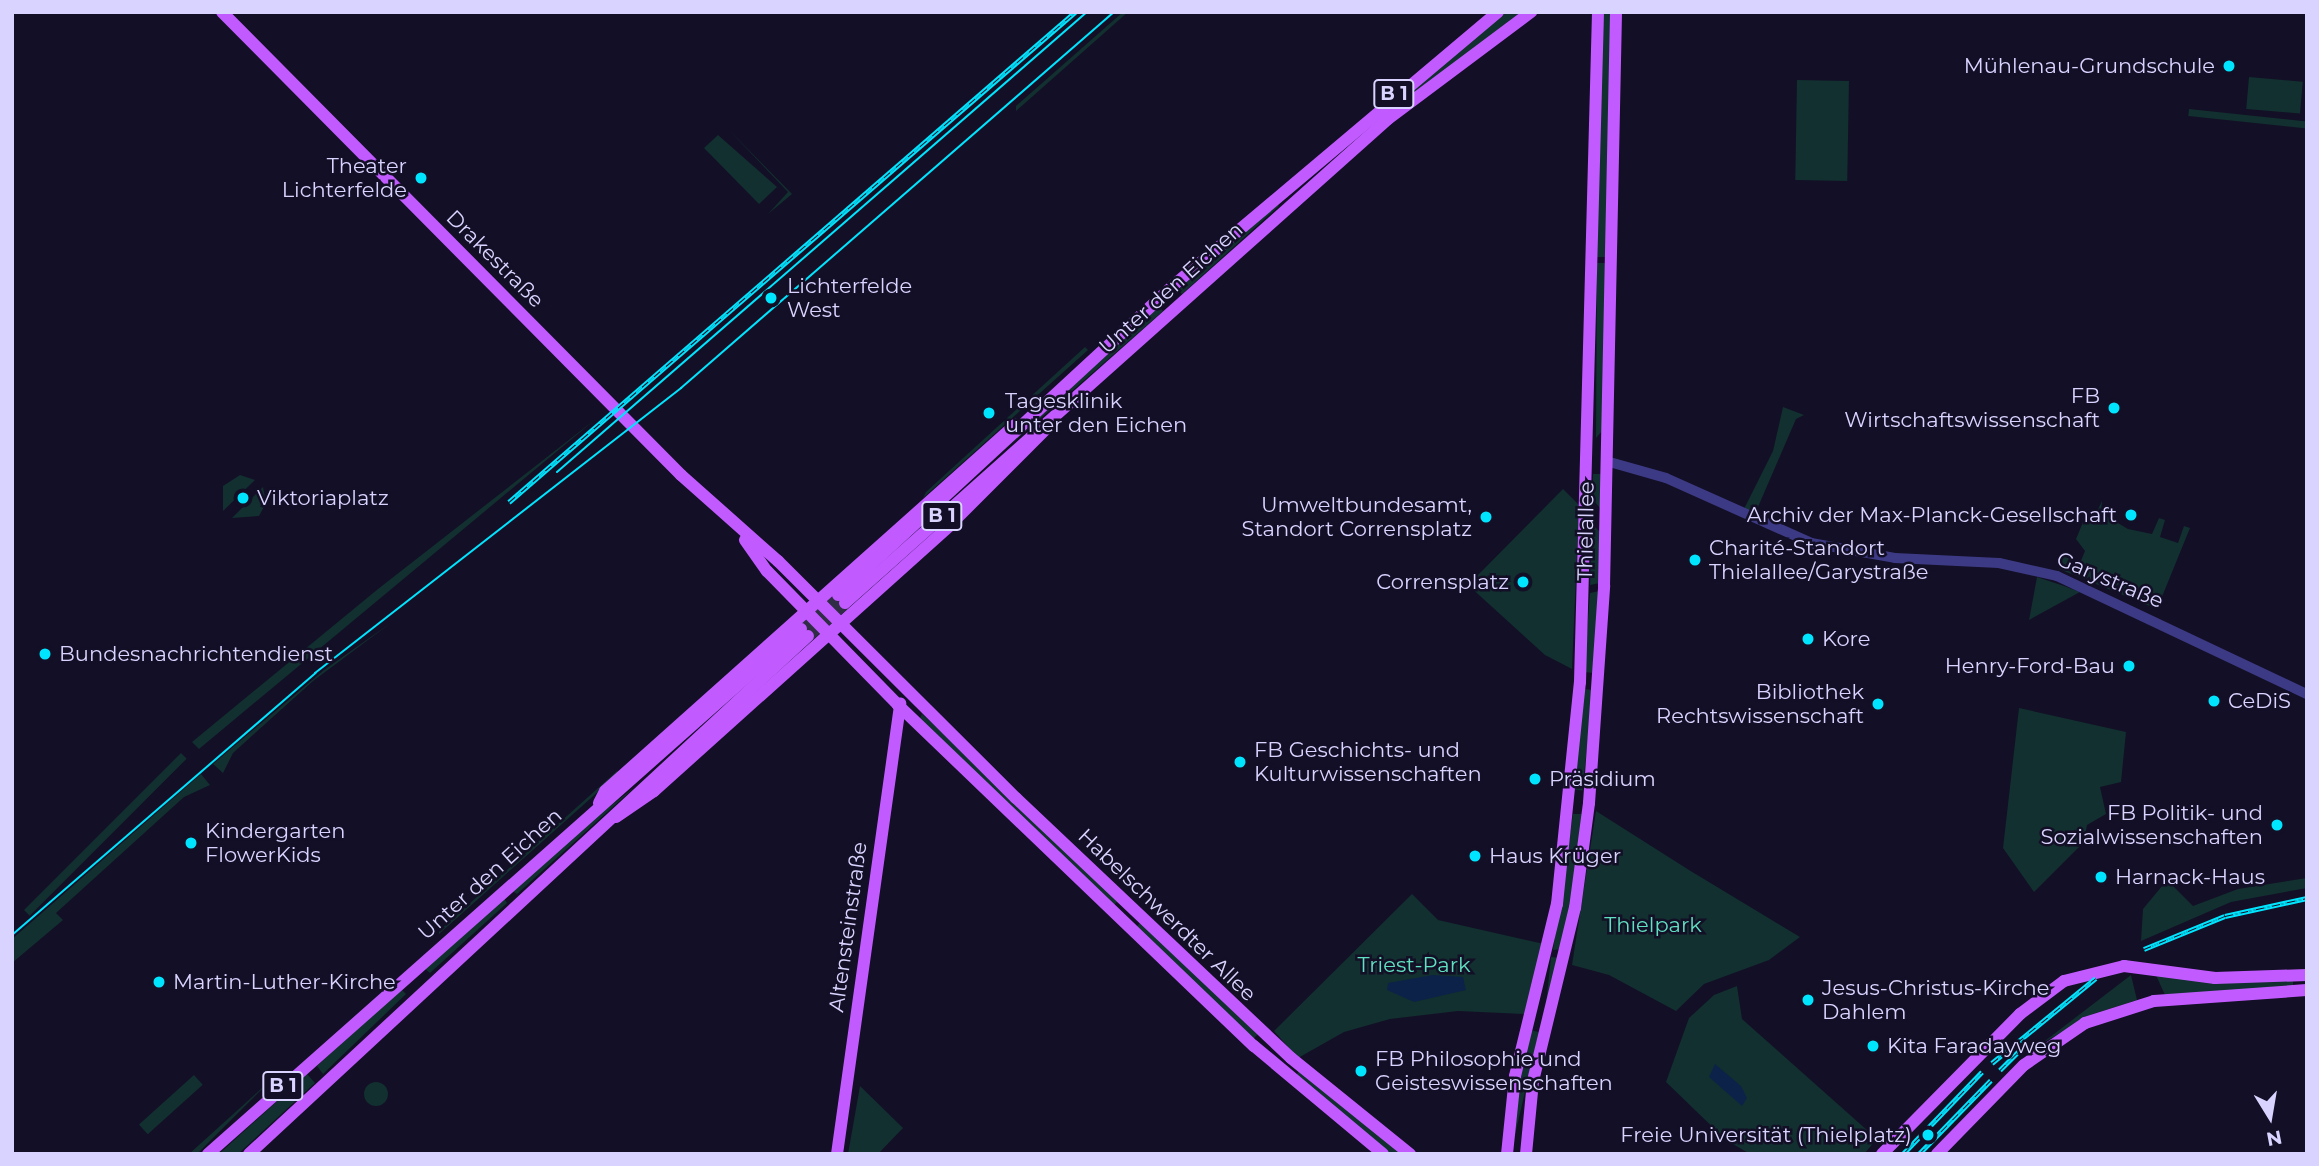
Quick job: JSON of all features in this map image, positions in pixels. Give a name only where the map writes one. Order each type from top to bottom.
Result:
[{"type":"main road","name":"Drakestraße","points":[[222,12],[741,534],[841,623]]},
{"type":"main road","name":"Unter den Eichen","points":[[1498,12],[1342,140],[1037,412],[841,599],[1054,420],[1353,151],[1531,12]]},
{"type":"main road","name":"Thielallee","points":[[1507,1154],[1515,1076],[1558,904],[1580,682],[1588,503],[1598,12]]},
{"type":"main road","name":"Thielallee","points":[[1526,1154],[1533,1080],[1575,908],[1589,803],[1605,520],[1616,12]]},
{"type":"main road","points":[[1342,140],[1353,151]]},
{"type":"main road","points":[[1592,260],[1611,260]]},
{"type":"main road","points":[[599,803],[988,446],[1037,412]]},
{"type":"main road","points":[[616,817],[654,791],[841,623],[1045,436],[1054,420]]},
{"type":"main road","points":[[1589,459],[1606,461]]},
{"type":"main road","points":[[1588,503],[1605,520]]},
{"type":"main road","name":"Drakestraße","points":[[741,534],[806,611]]},
{"type":"main road","name":"Habelschwerdter Allee","points":[[806,611],[898,705],[1280,1070],[1383,1154]]},
{"type":"main road","name":"Habelschwerdter Allee","points":[[841,623],[908,691],[1281,1050],[1410,1154]]},
{"type":"main road","name":"Unter den Eichen","points":[[208,1154],[599,803],[623,789],[805,633],[616,817],[249,1154]]},
{"type":"main road","points":[[1580,682],[1597,684]]},
{"type":"main road","points":[[898,705],[908,691]]},
{"type":"main road","name":"Altensteinstraße","points":[[837,1154],[898,705]]},
{"type":"main road","points":[[1570,802],[1589,803]]},
{"type":"main road","points":[[1882,1154],[2034,1001],[2080,975],[2138,966],[2215,978],[2307,975]]},
{"type":"main road","points":[[1937,1154],[2053,1042],[2101,1017],[2154,1001],[2307,990]]},
{"type":"street","name":"Garystraße","points":[[1606,461],[1666,478],[1811,543],[1895,558],[1980,561],[2057,576],[2307,694]]},
{"type":"green space","points":[[1123,12],[1128,12],[1016,111],[1016,106]]},
{"type":"green space","points":[[1505,12],[1521,12],[1385,115],[1409,87]]},
{"type":"green space","points":[[1601,12],[1612,12],[1606,257],[1597,257]]},
{"type":"green space","points":[[2249,77],[2303,82],[2300,114],[2246,109]]},
{"type":"green space","points":[[1797,80],[1849,81],[1847,181],[1795,180]]},
{"type":"green space","points":[[2189,109],[2307,121],[2307,128],[2188,116]]},
{"type":"green space","points":[[727,128],[792,194],[768,214],[788,192]]},
{"type":"green space","points":[[718,135],[777,187],[759,204],[704,148]]},
{"type":"green space","points":[[1277,204],[1279,206],[1182,294],[1178,290]]},
{"type":"green space","points":[[1597,263],[1607,263],[1603,430],[1596,438]]},
{"type":"green space","points":[[1159,306],[1163,311],[1007,448],[1060,398]]},
{"type":"green space","points":[[1085,347],[1088,350],[923,498],[926,492]]},
{"type":"green space","points":[[1783,407],[1804,415],[1796,419],[1755,514],[1744,509],[1773,451]]},
{"type":"green space","points":[[597,418],[199,749],[192,742],[378,589]]},
{"type":"green space","points":[[1593,474],[1602,474],[1601,509],[1592,499]]},
{"type":"green space","points":[[240,475],[255,480],[223,511],[223,486]]},
{"type":"green space","points":[[263,487],[266,503],[259,516],[232,518]]},
{"type":"green space","name":"Corrensplatz","points":[[1563,489],[1579,505],[1572,669],[1545,655],[1468,585]]},
{"type":"green space","points":[[2102,501],[2101,513],[2128,529],[2152,534],[2159,518],[2165,520],[2160,537],[2178,543],[2184,526],[2190,528],[2157,609],[2059,569],[2063,556],[2080,563],[2085,551],[2076,539],[2086,515],[2094,518]]},
{"type":"green space","points":[[1592,524],[1601,533],[1600,583],[1590,585]]},
{"type":"green space","points":[[2037,577],[2064,586],[2080,592],[2029,620]]},
{"type":"green space","points":[[1599,591],[1594,673],[1584,672],[1590,593]]},
{"type":"green space","points":[[392,622],[313,681],[233,753],[223,773],[213,764],[324,670]]},
{"type":"green space","points":[[1584,689],[1593,690],[1582,790],[1573,789]]},
{"type":"green space","points":[[2019,708],[2126,732],[2121,782],[2100,787],[2106,814],[2087,825],[2084,842],[2034,892],[2003,848]]},
{"type":"green space","points":[[922,714],[1119,900],[1113,906],[919,720]]},
{"type":"green space","points":[[181,753],[187,759],[30,916],[24,910]]},
{"type":"green space","points":[[617,771],[619,773],[439,934],[439,931]]},
{"type":"green space","points":[[201,774],[210,785],[184,797],[56,913],[63,920],[12,963],[12,939]]},
{"type":"green space","points":[[636,786],[517,894],[511,890],[558,847]]},
{"type":"green space","name":"Thielpark","points":[[1596,811],[1800,937],[1769,960],[1704,984],[1676,1011],[1609,975],[1572,965]]},
{"type":"green space","points":[[1573,814],[1583,814],[1579,860],[1562,949],[1553,950]]},
{"type":"green space","points":[[2307,878],[2307,888],[2231,902],[2141,941],[2143,909],[2167,880],[2193,906],[2238,889]]},
{"type":"green space","name":"Triest-Park","points":[[1412,894],[1438,920],[1544,944],[1524,1014],[1458,1011],[1390,1019],[1344,1032],[1298,1058],[1274,1031]]},
{"type":"green space","points":[[504,898],[507,903],[430,973],[424,968]]},
{"type":"green space","points":[[1141,922],[1258,1035],[1252,1040],[1135,928]]},
{"type":"green space","points":[[1551,957],[1560,958],[1554,1017],[1545,1016]]},
{"type":"green space","points":[[2155,973],[2293,980],[2293,987],[2165,995]]},
{"type":"green space","points":[[2131,975],[2137,1000],[2093,1014],[2041,1044]]},
{"type":"green space","name":"Thielpark","points":[[1737,986],[1742,1019],[1877,1139],[1864,1154],[1750,1154],[1726,1140],[1666,1082],[1689,1018],[1714,995]]},
{"type":"green space","points":[[401,989],[406,994],[323,1074],[317,1066]]},
{"type":"green space","points":[[1530,1030],[1539,1032],[1511,1154],[1502,1152]]},
{"type":"green space","points":[[1299,1071],[1403,1154],[1389,1154],[1294,1078]]},
{"type":"green space","points":[[307,1074],[315,1083],[238,1154],[219,1154]]},
{"type":"green space","points":[[194,1075],[203,1085],[148,1134],[139,1125]]},
{"type":"green space","points":[[271,1080],[197,1154],[189,1154]]},
{"type":"green space","points":[[376,1082],[387,1089],[388,1094],[381,1105],[376,1106],[365,1099],[364,1094],[371,1083]]},
{"type":"green space","points":[[860,1086],[903,1128],[878,1154],[848,1154]]},
{"type":"water","points":[[1433,975],[1463,977],[1466,990],[1414,1002],[1387,990],[1388,983]]},
{"type":"water","points":[[1715,1064],[1741,1086],[1747,1098],[1742,1106],[1709,1077]]},
{"type":"tunnel","points":[[801,629],[838,595]]},
{"type":"tunnel","points":[[808,636],[845,603]]},
{"type":"tram line","points":[[557,472],[1087,12]]},
{"type":"tram line","points":[[12,935],[315,673],[681,388],[1114,12]]},
{"type":"railway","points":[[509,502],[1075,12]]},
{"type":"railway","points":[[2144,949],[2225,916],[2307,898]]},
{"type":"railway","points":[[1992,1063],[2096,978]]},
{"type":"railway","points":[[2000,1070],[2025,1045]]},
{"type":"railway","points":[[1903,1154],[1982,1072]]},
{"type":"railway","points":[[1919,1154],[1991,1080]]},
{"type":"place","name":"Mühlenau-Grundschule","points":[[2229,66]]},
{"type":"place","name":"Theater Lichterfelde","points":[[421,178]]},
{"type":"place","name":"Lichterfelde West","points":[[771,298]]},
{"type":"place","name":"FB Wirtschaftswissenschaft","points":[[2114,408]]},
{"type":"place","name":"Tagesklinik unter den Eichen","points":[[989,413]]},
{"type":"place","name":"Viktoriaplatz","points":[[243,498]]},
{"type":"place","name":"Archiv der Max-Planck-Gesellschaft","points":[[2131,515]]},
{"type":"place","name":"Umweltbundesamt, Standort Corrensplatz","points":[[1486,517]]},
{"type":"place","name":"Charité-Standort Thielallee/Garystraße","points":[[1695,560]]},
{"type":"place","name":"Corrensplatz","points":[[1523,582]]},
{"type":"place","name":"Kore","points":[[1808,639]]},
{"type":"place","name":"Bundesnachrichtendienst","points":[[45,654]]},
{"type":"place","name":"Henry-Ford-Bau","points":[[2129,666]]},
{"type":"place","name":"CeDiS","points":[[2214,701]]},
{"type":"place","name":"Bibliothek Rechtswissenschaft","points":[[1878,704]]},
{"type":"place","name":"FB Geschichts- und Kulturwissenschaften","points":[[1240,762]]},
{"type":"place","name":"Präsidium","points":[[1535,779]]},
{"type":"place","name":"FB Politik- und Sozialwissenschaften","points":[[2277,825]]},
{"type":"place","name":"Kindergarten FlowerKids","points":[[191,843]]},
{"type":"place","name":"Haus Krüger","points":[[1475,856]]},
{"type":"place","name":"Harnack-Haus","points":[[2101,877]]},
{"type":"place","name":"Martin-Luther-Kirche","points":[[159,982]]},
{"type":"place","name":"Jesus-Christus-Kirche Dahlem","points":[[1808,1000]]},
{"type":"place","name":"Kita Faradayweg","points":[[1873,1046]]},
{"type":"place","name":"FB Philosophie und Geisteswissenschaften","points":[[1361,1071]]},
{"type":"place","name":"Freie Universität (Thielplatz)","points":[[1928,1135]]}]
